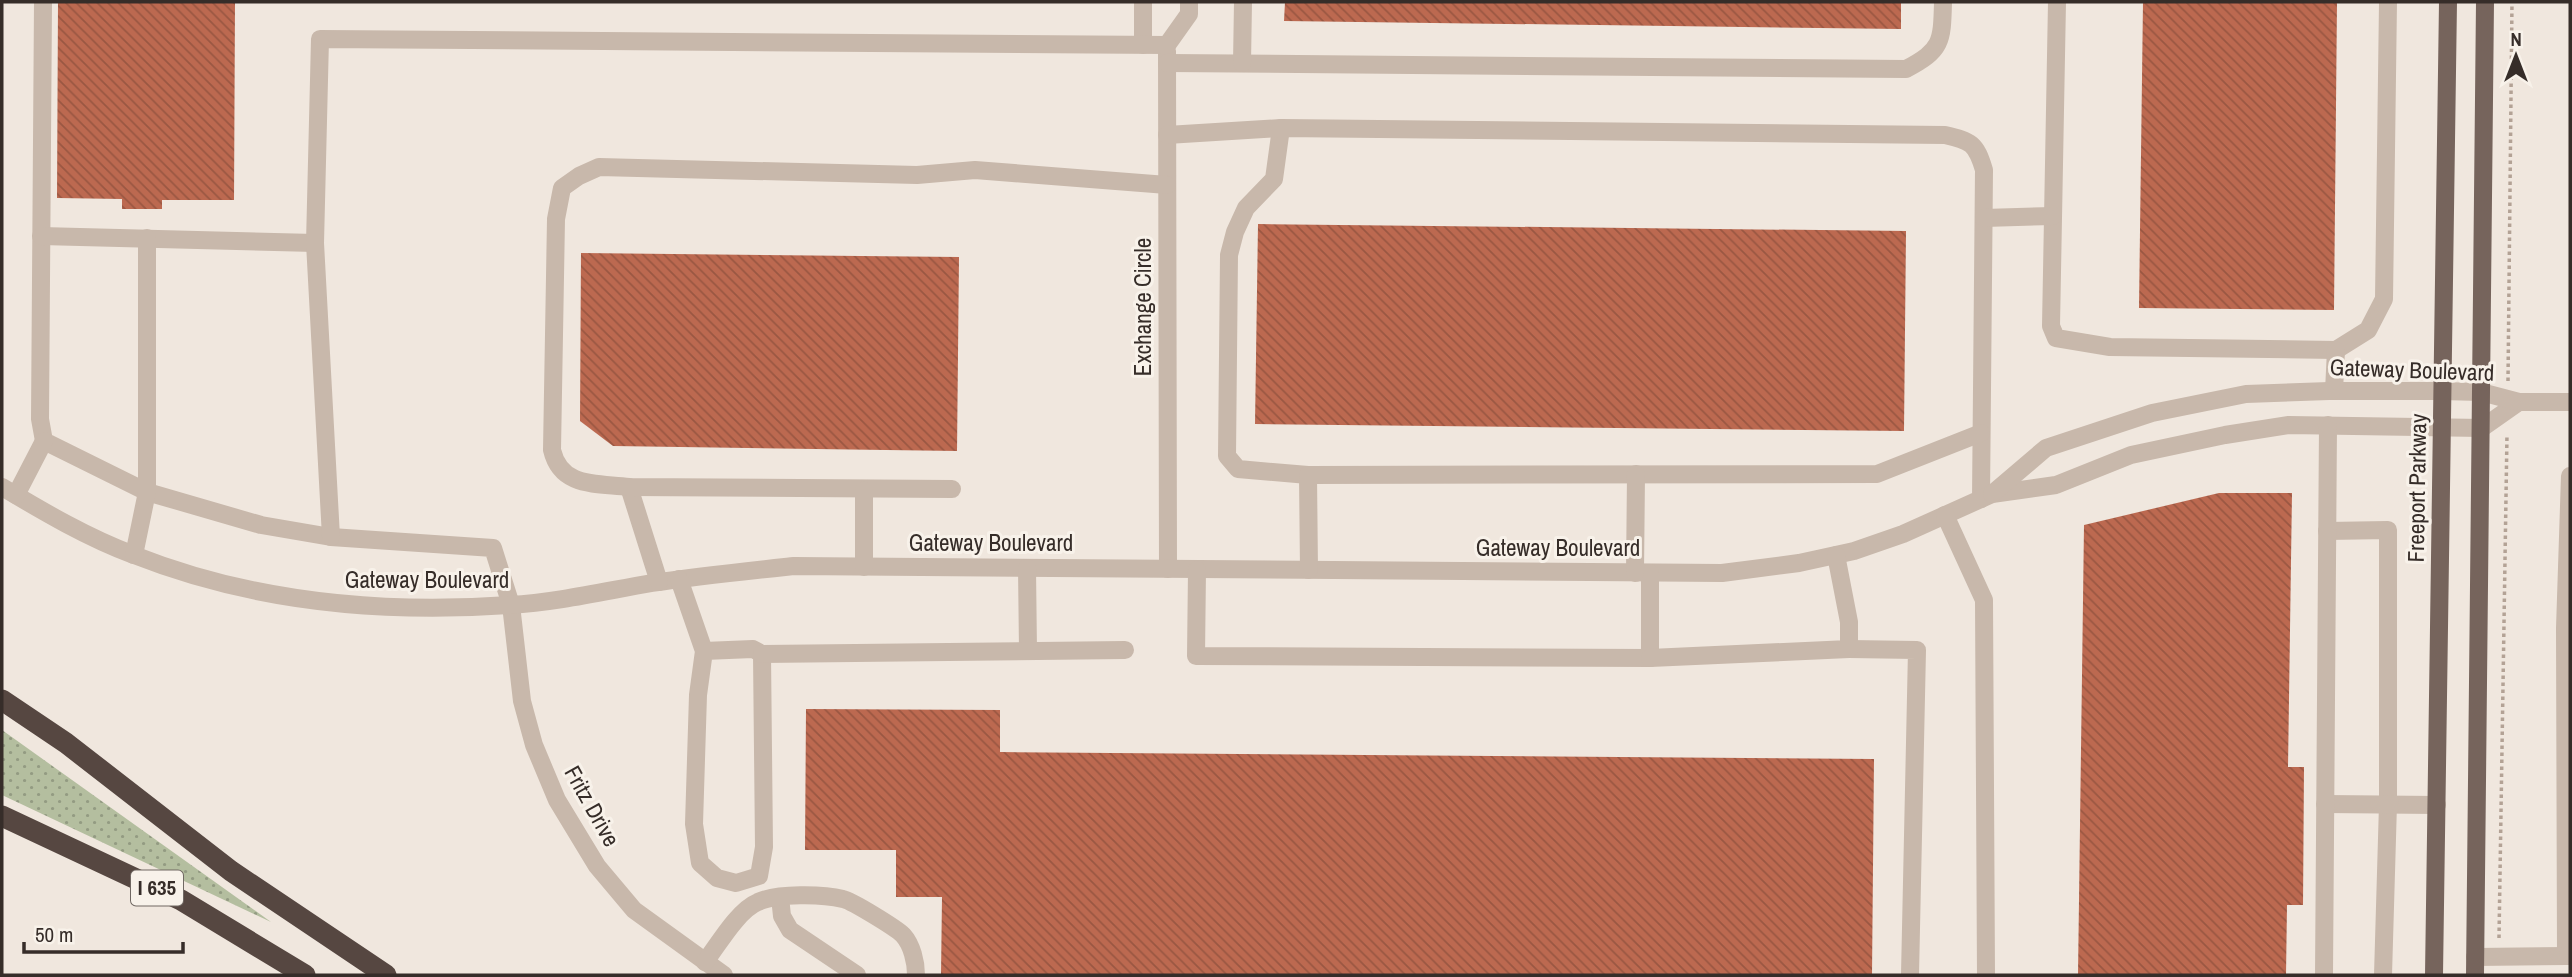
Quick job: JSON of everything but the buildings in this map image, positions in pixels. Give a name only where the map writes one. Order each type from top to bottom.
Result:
[{"type":"highway","points":[[2,700],[66,743],[231,871],[386,975]]},
{"type":"highway","name":"I 635","points":[[2,816],[181,900],[305,975]]},
{"type":"main road","name":"Freeport Parkway","points":[[2434,975],[2448,2]]},
{"type":"main road","points":[[2475,966],[2485,2]]},
{"type":"street","points":[[9,491],[44,441],[40,419],[43,2]]},
{"type":"street","points":[[1143,2],[1143,45]]},
{"type":"street","points":[[1167,54],[1189,14],[1189,2]]},
{"type":"street","points":[[1242,63],[1243,2]]},
{"type":"street","points":[[44,441],[147,492],[261,525],[331,537],[315,243],[320,39],[1143,45],[1167,54],[1242,63],[1906,69],[1929,56],[1940,40],[1942,2]]},
{"type":"street","points":[[2057,2],[2051,326],[2056,338],[2110,347],[2336,350],[2368,330],[2385,299],[2388,2]]},
{"type":"street","name":"Exchange Circle","points":[[1167,54],[1168,569]]},
{"type":"street","points":[[1167,135],[1281,128],[1945,135],[1967,140],[1978,150],[1984,170],[1982,433],[1987,496]]},
{"type":"street","points":[[1281,128],[1274,179],[1246,208],[1235,232],[1229,255],[1227,456],[1238,469],[1308,475],[1877,474],[1982,433]]},
{"type":"street","points":[[952,489],[629,487],[572,478],[563,474],[554,461],[552,450],[556,219],[562,188],[599,167],[917,175],[975,170],[1167,185]]},
{"type":"street","points":[[1984,218],[2053,216]]},
{"type":"street","points":[[41,236],[315,243]]},
{"type":"street","points":[[134,555],[147,492],[147,238]]},
{"type":"street","points":[[2333,391],[2336,350]]},
{"type":"street","name":"Gateway Boulevard","points":[[9,491],[134,555],[236,587],[331,604],[399,609],[511,605],[678,579],[794,566],[1722,573],[1836,555],[1903,534],[1987,496],[2056,485],[2130,455],[2289,425],[2482,428],[2511,404],[2481,392],[2333,391],[2246,394],[2152,413],[2046,447],[1987,496]]},
{"type":"street","points":[[2511,404],[2570,402]]},
{"type":"street","points":[[2323,975],[2328,425]]},
{"type":"street","points":[[1636,474],[1650,658]]},
{"type":"street","points":[[1308,475],[1309,570]]},
{"type":"street","points":[[2475,966],[2499,957],[2568,956],[2565,628],[2570,476]]},
{"type":"street","points":[[629,487],[659,582]]},
{"type":"street","points":[[864,490],[864,567]]},
{"type":"street","points":[[1945,515],[1984,600],[1986,975]]},
{"type":"street","points":[[2327,531],[2388,530],[2388,804],[2383,975]]},
{"type":"street","name":"Fritz Drive","points":[[331,537],[493,548],[511,605],[522,701],[534,744],[557,800],[597,866],[634,910],[724,975]]},
{"type":"street","points":[[1836,555],[1849,622],[1849,649]]},
{"type":"street","points":[[1027,568],[1028,651]]},
{"type":"street","points":[[1197,569],[1196,656],[1650,658],[1849,649],[1917,650],[1910,975]]},
{"type":"street","points":[[678,579],[704,651],[698,695],[694,824],[700,863],[717,878],[736,883],[759,876],[764,847],[762,654]]},
{"type":"street","points":[[704,651],[752,649],[762,654],[1125,650]]},
{"type":"street","points":[[2325,804],[2437,805]]},
{"type":"street","points":[[744,881],[752,905]]},
{"type":"street","points":[[705,962],[744,911],[757,902],[780,897],[825,896],[847,900],[903,935],[913,954],[916,975]]},
{"type":"street","points":[[780,897],[782,916],[790,930],[856,975]]},
{"type":"path","points":[[2499,957],[2511,404],[2512,2]]},
{"type":"green space","points":[[2,730],[271,922],[2,795]]}]
